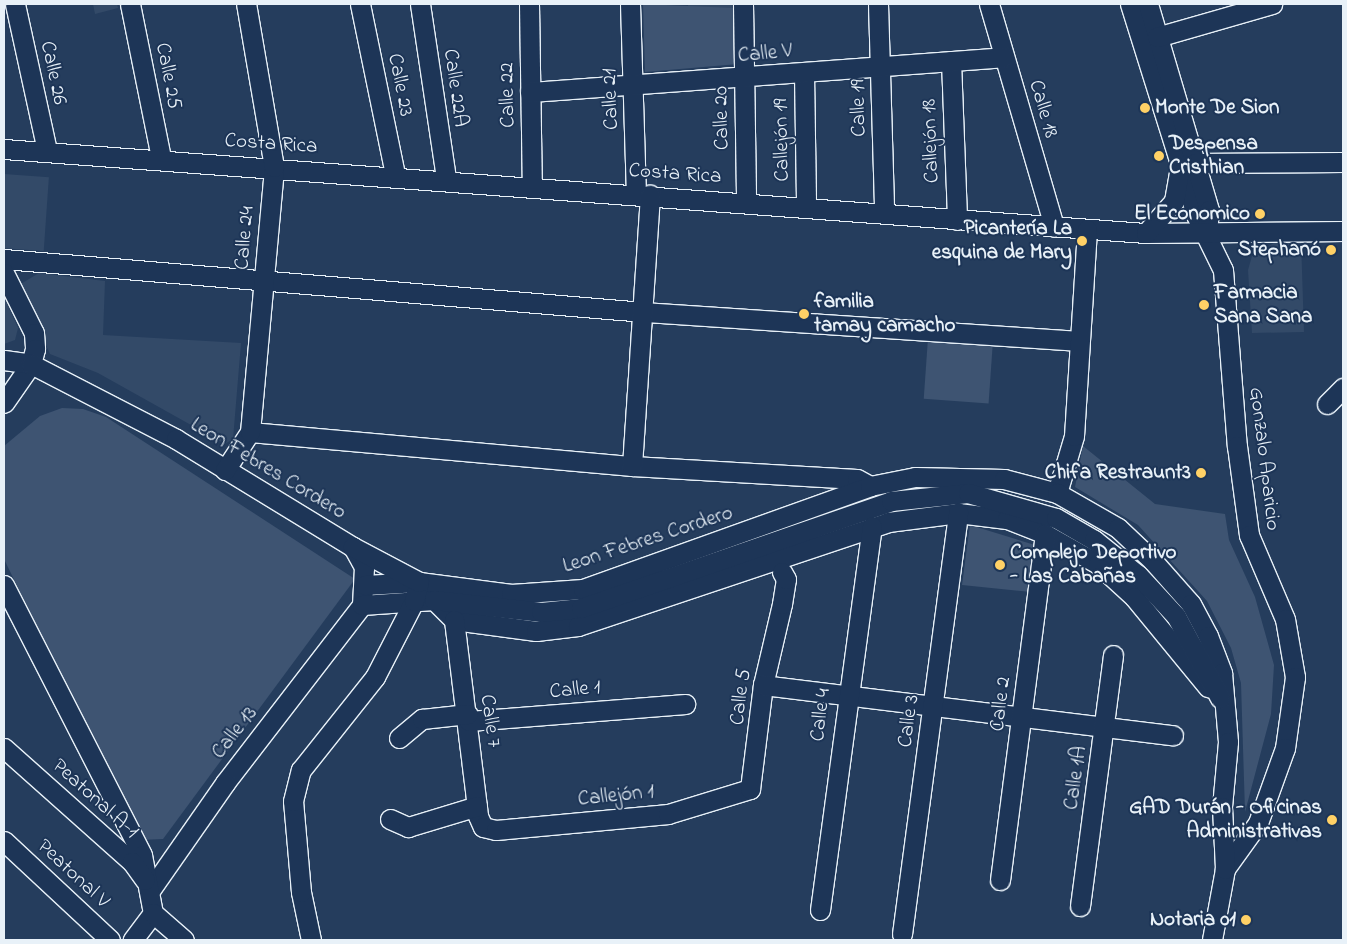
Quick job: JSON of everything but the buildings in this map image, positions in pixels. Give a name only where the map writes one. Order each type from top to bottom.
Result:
[{"type":"street","name":"Calle 26","points":[[15,4],[47,151]]},
{"type":"street","name":"Calle 25","points":[[130,4],[161,158]]},
{"type":"street","name":"Calle 24","points":[[225,470],[250,432],[274,167],[246,4]]},
{"type":"street","name":"Calle 23","points":[[360,4],[395,175]]},
{"type":"street","points":[[420,4],[425,4]]},
{"type":"street","name":"Calle 22A","points":[[420,4],[446,178]]},
{"type":"street","name":"Calle 22","points":[[529,4],[532,186]]},
{"type":"street","name":"Calle 21","points":[[630,4],[633,88],[643,194],[644,312],[632,466]]},
{"type":"street","name":"Calle 20","points":[[743,4],[746,202]]},
{"type":"street","name":"Calle 19","points":[[878,4],[884,211]]},
{"type":"street","name":"Calle 18","points":[[990,4],[1054,227]]},
{"type":"street","points":[[1130,4],[1186,161],[1209,210],[1207,233]]},
{"type":"street","points":[[1146,233],[1174,201],[1186,161],[1148,4]]},
{"type":"street","points":[[1157,37],[1272,4]]},
{"type":"street","name":"Calle V","points":[[530,92],[633,88],[1004,56]]},
{"type":"street","name":"Callejón 18","points":[[951,61],[957,220]]},
{"type":"street","name":"Callejón 19","points":[[804,73],[806,206]]},
{"type":"street","name":"Costa Rica","points":[[4,149],[446,178],[532,186],[884,211],[957,220],[1146,233],[1343,231]]},
{"type":"street","points":[[1186,161],[1343,162]]},
{"type":"street","points":[[1057,493],[1074,436],[1078,341],[1088,229]]},
{"type":"street","name":"Gonzalo Aparicio","points":[[1207,233],[1223,270],[1237,446],[1249,535],[1285,619],[1295,677],[1285,748],[1258,822],[1225,869],[1212,940]]},
{"type":"street","points":[[4,259],[644,312],[1078,341]]},
{"type":"street","points":[[4,273],[34,334],[31,364],[4,403]]},
{"type":"street","name":"Leon Febres Cordero","points":[[4,360],[31,364],[176,438],[225,470],[353,547],[364,567],[365,585],[419,582],[511,594],[583,588],[870,486],[915,477],[962,476],[1004,480],[1057,493],[1118,528],[1153,561],[1191,604],[1198,636]]},
{"type":"street","points":[[1327,404],[1343,388]]},
{"type":"street","points":[[250,432],[632,466],[857,478],[870,486]]},
{"type":"street","name":"Leon Febres Cordero","points":[[362,605],[434,600],[541,612],[582,608],[784,556],[891,502],[930,494],[968,493],[1014,502],[1056,518],[1094,540],[1138,575],[1198,636],[1222,673],[1225,869]]},
{"type":"street","points":[[434,600],[454,620],[536,631],[578,626],[784,556],[872,528],[927,514],[958,513],[1007,519],[1045,534],[1098,564],[1134,597],[1197,677],[1222,703]]},
{"type":"street","name":"Calle 3","points":[[902,934],[934,707],[958,513]]},
{"type":"street","name":"Calle 5","points":[[750,789],[763,685],[786,579],[779,519]]},
{"type":"street","name":"Calle 4","points":[[820,910],[846,697],[872,528]]},
{"type":"street","name":"Calle 2","points":[[1000,880],[1023,718],[1045,534]]},
{"type":"street","points":[[311,940],[301,892],[294,800],[301,770],[375,677],[414,602],[419,582],[353,547]]},
{"type":"street","points":[[4,585],[142,855],[151,889],[153,913],[133,940]]},
{"type":"street","name":"Calle 13","points":[[151,889],[225,782],[362,605],[365,585]]},
{"type":"street","name":"Calle 7","points":[[454,620],[468,718],[477,806],[483,827]]},
{"type":"street","name":"Calle 1A","points":[[1080,906],[1106,727],[1113,655]]},
{"type":"street","points":[[763,685],[846,697],[1173,735]]},
{"type":"street","name":"Calle 1","points":[[399,738],[422,719],[468,718],[685,704]]},
{"type":"street","name":"Peatonal A-1","points":[[4,748],[132,862],[151,889]]},
{"type":"street","name":"Callejón 1","points":[[483,827],[496,830],[668,814],[750,789]]},
{"type":"street","points":[[390,818],[408,827],[477,806]]},
{"type":"street","name":"Peatonal V","points":[[4,841],[112,940]]},
{"type":"street","points":[[112,940],[153,913]]},
{"type":"street","points":[[153,913],[184,940]]},
{"type":"shaded area","points":[[93,4],[117,4],[118,8],[95,14]]},
{"type":"shaded area","points":[[643,4],[734,8],[738,64],[645,72]]},
{"type":"shaded area","points":[[688,4],[733,4],[733,8],[688,8]]},
{"type":"shaded area","points":[[4,174],[49,177],[44,251],[4,248]]},
{"type":"shaded area","points":[[1301,240],[1304,332],[1252,333],[1248,270],[1252,256],[1277,241]]},
{"type":"shaded area","points":[[39,273],[105,281],[103,335],[241,343],[233,439],[225,444],[98,373],[50,354],[19,285]]},
{"type":"shaded area","points":[[4,297],[18,328],[15,340],[4,344]]},
{"type":"shaded area","points":[[928,338],[993,343],[989,403],[924,399]]},
{"type":"shaded area","points":[[62,408],[83,409],[106,417],[355,579],[163,839],[140,840],[4,559],[4,446],[40,416]]},
{"type":"shaded area","points":[[1083,446],[1155,504],[1225,514],[1229,540],[1255,597],[1274,665],[1271,714],[1245,812],[1241,683],[1231,648],[1207,601],[1138,525],[1075,487]]},
{"type":"shaded area","name":"Complejo Deportivo - Las Cabañas","points":[[970,525],[1038,546],[1031,592],[962,585]]},
{"type":"place","name":"Monte De Sion","points":[[1145,108]]},
{"type":"place","name":"Despensa Cristhian","points":[[1159,156]]},
{"type":"place","name":"El Economico","points":[[1260,214]]},
{"type":"place","name":"Picantería La esquina de Mary","points":[[1082,241]]},
{"type":"place","name":"Stephanó","points":[[1331,250]]},
{"type":"place","name":"Farmacia Sana Sana","points":[[1204,305]]},
{"type":"place","name":"familia tamay camacho","points":[[804,314]]},
{"type":"place","name":"Chifa Restraunt3","points":[[1201,473]]},
{"type":"place","name":"Complejo Deportivo - Las Cabañas","points":[[1000,565]]},
{"type":"place","name":"GAD Durán - Oficinas Administrativas","points":[[1332,820]]},
{"type":"place","name":"Notaria 01","points":[[1246,920]]}]
